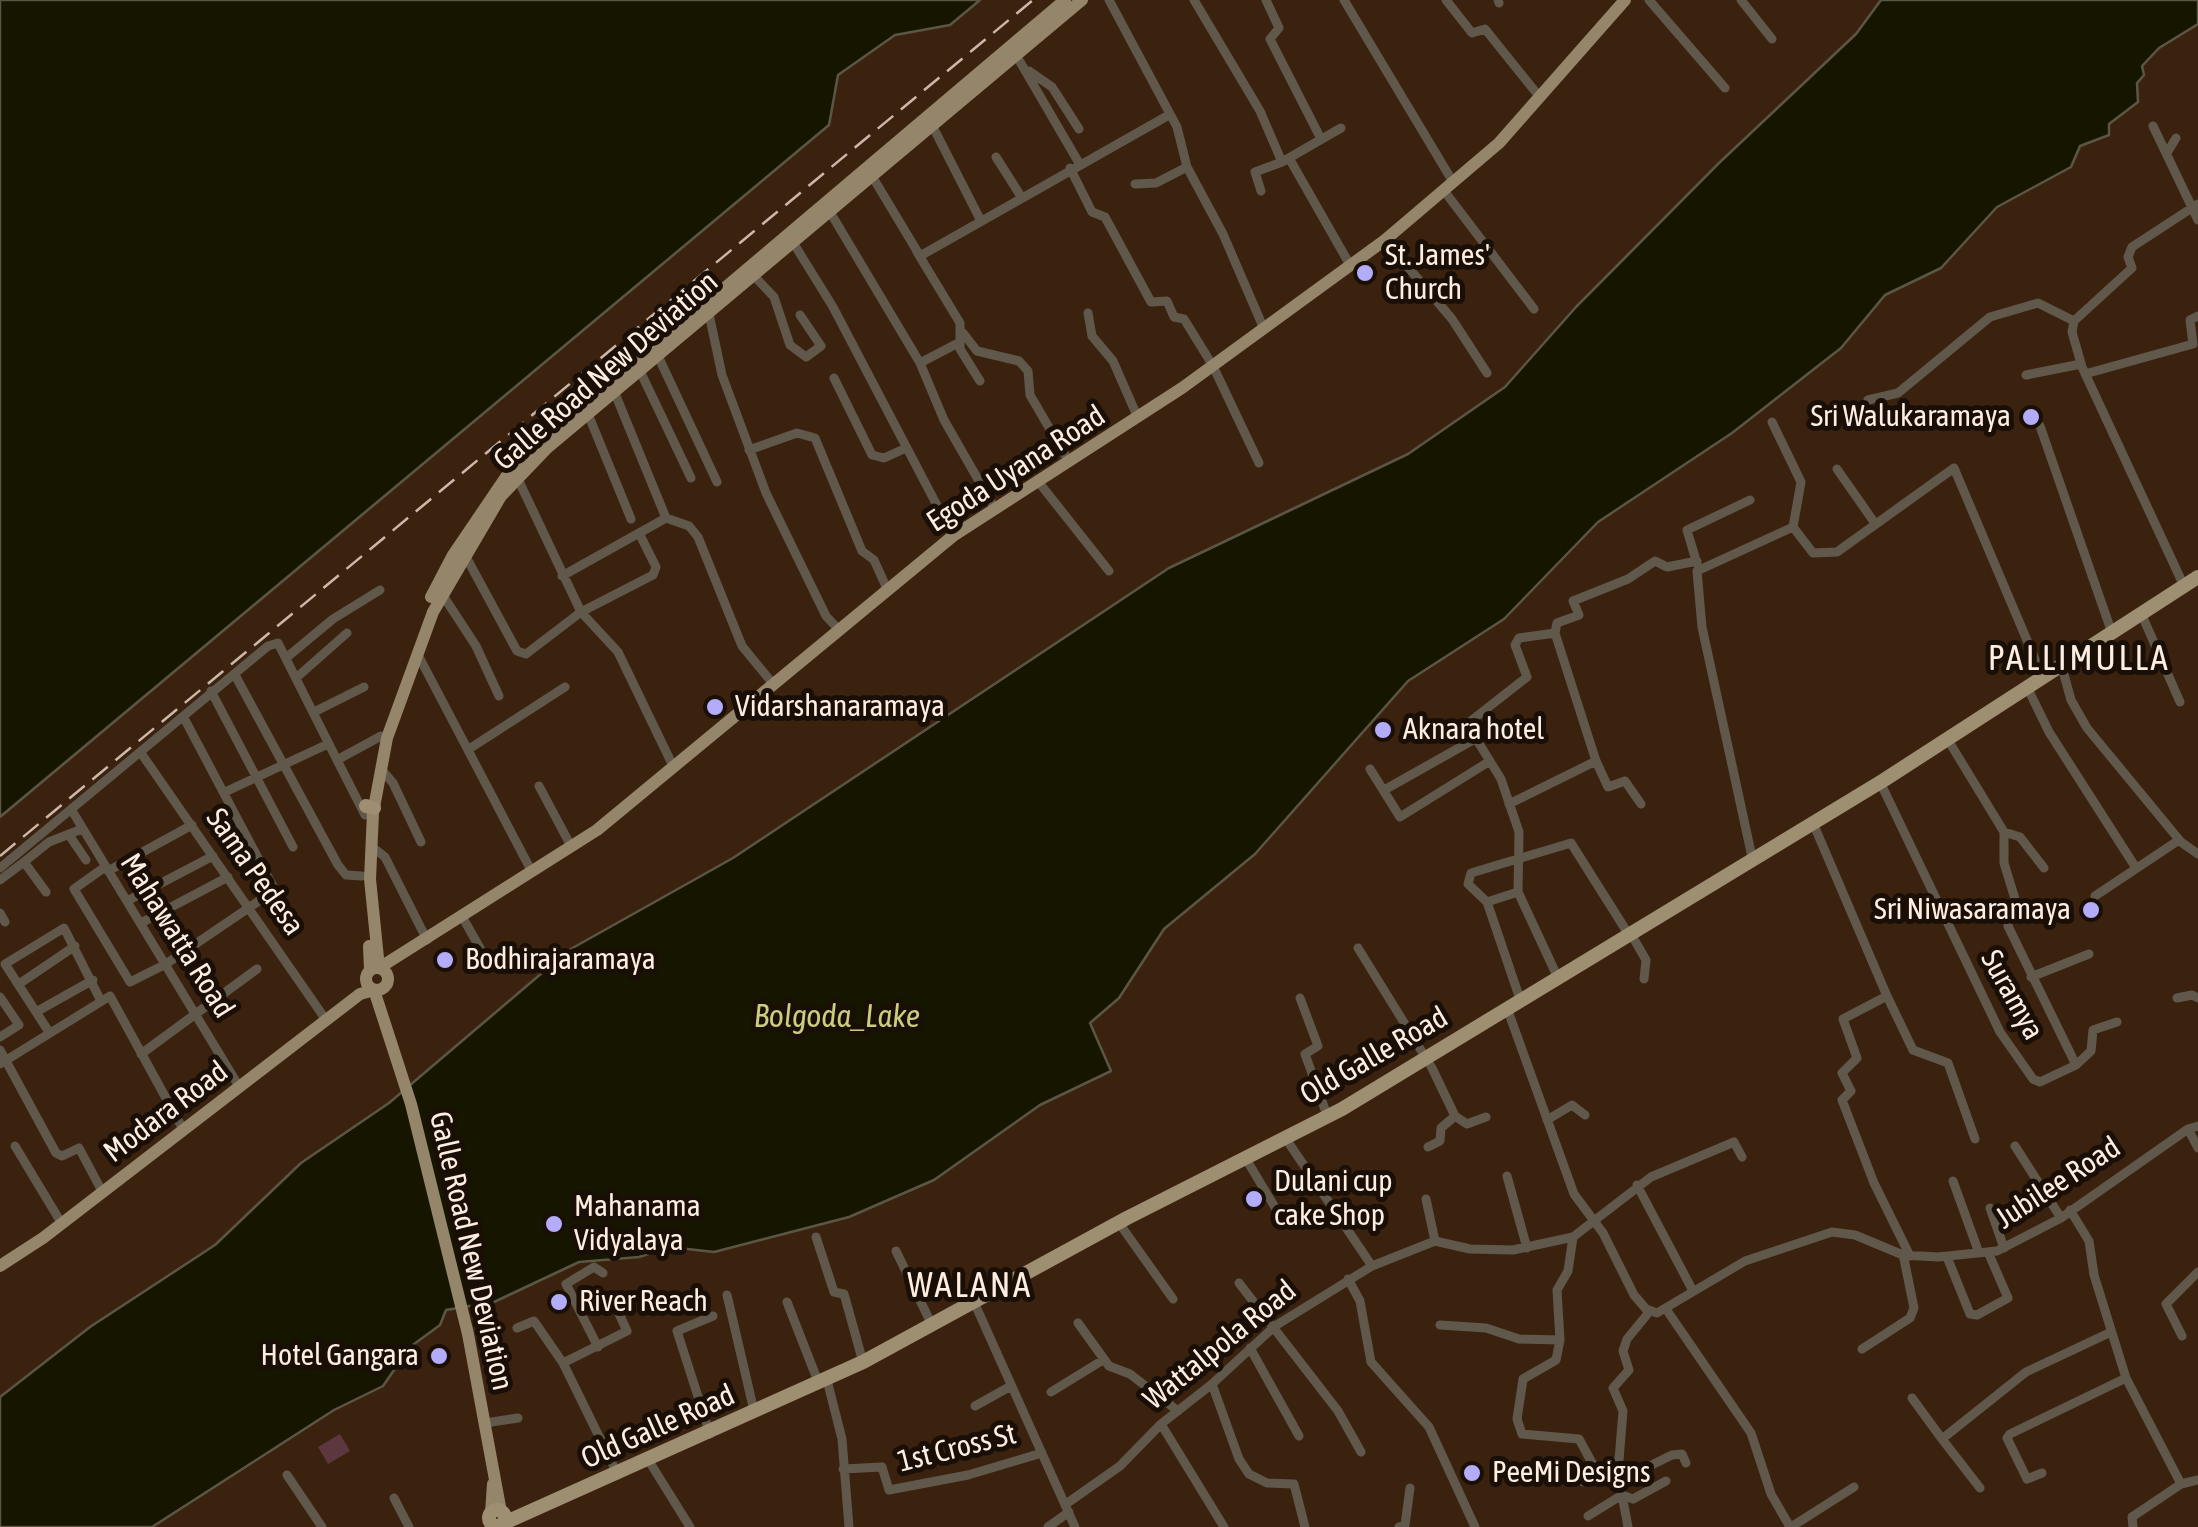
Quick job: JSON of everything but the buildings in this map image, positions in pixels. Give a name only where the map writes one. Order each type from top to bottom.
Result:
[{"type":"highway","name":"Old Galle Road","points":[[495,1520],[537,1510],[823,1382],[1328,1116],[1513,1004],[1560,981],[1752,857],[1948,740],[2198,576]]},
{"type":"main road","name":"Galle Road New Deviation","points":[[495,1520],[478,1381],[412,1104],[375,980],[362,876],[381,736],[402,664],[453,554],[514,472],[1065,0]]},
{"type":"main road","name":"Galle Road New Deviation","points":[[375,980],[368,810],[416,651],[442,594],[514,472],[588,414],[612,388],[640,371],[794,244],[1082,0]]},
{"type":"main road","name":"Egoda Uyana Road","points":[[375,980],[409,951],[572,846],[674,768],[953,536],[1138,418],[1385,240],[1499,142],[1626,0]]},
{"type":"main road","name":"Modara Road","points":[[0,1266],[62,1224],[375,980]]},
{"type":"street","points":[[1109,0],[1183,143],[1187,167],[1230,249],[1264,329]]},
{"type":"street","points":[[1194,0],[1350,265]]},
{"type":"street","points":[[1266,0],[1279,28],[1270,39],[1321,139]]},
{"type":"street","points":[[1344,0],[1449,187],[1534,308]]},
{"type":"street","points":[[1446,0],[1472,33],[1485,29],[1538,96]]},
{"type":"street","points":[[1650,0],[1725,88]]},
{"type":"street","points":[[1741,0],[1772,40]]},
{"type":"street","points":[[1016,55],[1028,71],[1074,166],[1092,212],[1105,217],[1151,302],[1167,301],[1174,317],[1184,319],[1213,366],[1259,464]]},
{"type":"street","points":[[1028,71],[1052,87],[1078,129]]},
{"type":"street","points":[[917,252],[920,256],[1169,115]]},
{"type":"street","points":[[932,125],[981,221]]},
{"type":"street","points":[[2153,126],[2195,206],[2198,220]]},
{"type":"street","points":[[1261,190],[1254,172],[1285,160],[1341,128]]},
{"type":"street","points":[[2166,154],[2176,138]]},
{"type":"street","points":[[996,158],[1022,198]]},
{"type":"street","points":[[1134,184],[1156,183],[1187,167]]},
{"type":"street","points":[[872,176],[962,338],[977,350],[1019,361],[1028,372],[1030,395],[1068,460]]},
{"type":"street","points":[[2074,321],[2132,268],[2128,257],[2132,246],[2195,206]]},
{"type":"street","points":[[830,212],[920,363],[944,420],[995,509]]},
{"type":"street","points":[[1385,240],[1420,287],[1452,319],[1487,372]]},
{"type":"street","points":[[794,244],[834,306],[953,536]]},
{"type":"street","points":[[754,276],[774,297],[790,345],[806,356],[820,346],[800,315]]},
{"type":"street","points":[[1868,400],[1898,394],[1990,317],[2038,302],[2074,321]]},
{"type":"street","points":[[1088,313],[1092,336],[1113,361],[1138,418]]},
{"type":"street","points":[[709,314],[722,374],[750,450],[805,576],[826,616],[840,631]]},
{"type":"street","points":[[2026,375],[2083,369],[2192,344],[2190,320],[2198,316]]},
{"type":"street","points":[[2074,321],[2083,369],[2184,586]]},
{"type":"street","points":[[920,363],[962,338]]},
{"type":"street","points":[[962,338],[960,350],[980,381]]},
{"type":"street","points":[[658,356],[717,482]]},
{"type":"street","points":[[640,371],[691,478]]},
{"type":"street","points":[[834,378],[872,454],[884,458],[906,448]]},
{"type":"street","points":[[612,388],[666,518],[695,531],[742,646],[774,684]]},
{"type":"street","points":[[588,414],[630,520]]},
{"type":"street","points":[[1772,422],[1800,482],[1794,527],[1813,553],[1837,552],[1874,522],[1956,469],[2044,678]]},
{"type":"street","points":[[2040,426],[2112,632]]},
{"type":"street","points":[[750,450],[797,434],[814,438],[858,542],[874,560],[888,591]]},
{"type":"street","points":[[1837,469],[1874,522]]},
{"type":"street","points":[[514,472],[581,612],[618,652],[674,768]]},
{"type":"street","points":[[1038,480],[1109,572]]},
{"type":"street","points":[[1750,500],[1687,530],[1697,566],[1702,628],[1752,857]]},
{"type":"street","points":[[562,576],[666,518]]},
{"type":"street","points":[[1640,804],[1625,781],[1608,787],[1554,632],[1556,622],[1578,615],[1573,601],[1656,562],[1667,567],[1697,566],[1794,527]]},
{"type":"street","points":[[465,555],[521,654],[544,644],[581,612],[656,571],[640,535]]},
{"type":"street","points":[[286,658],[332,619],[380,590]]},
{"type":"street","points":[[442,594],[476,646],[499,696]]},
{"type":"street","points":[[2141,613],[2180,702]]},
{"type":"street","points":[[1554,632],[1519,638],[1514,646],[1528,676],[1467,724],[1473,740],[1490,761],[1509,804],[1519,832],[1518,892],[1560,981]]},
{"type":"street","points":[[296,678],[347,633]]},
{"type":"street","points":[[0,868],[184,718],[211,691],[268,646],[278,643],[328,744],[368,810]]},
{"type":"street","points":[[416,651],[532,872]]},
{"type":"street","points":[[2060,664],[2071,700],[2087,728],[2179,840],[2198,854]]},
{"type":"street","points":[[235,675],[338,865],[346,875],[362,876]]},
{"type":"street","points":[[314,712],[364,687]]},
{"type":"street","points":[[468,749],[565,687]]},
{"type":"street","points":[[2028,689],[2049,732],[2136,868]]},
{"type":"street","points":[[211,691],[293,847]]},
{"type":"street","points":[[184,718],[275,890],[166,964],[130,982],[74,890],[192,825]]},
{"type":"street","points":[[337,760],[381,736]]},
{"type":"street","points":[[1386,789],[1473,740]]},
{"type":"street","points":[[1948,740],[2004,832],[2004,863],[2015,899],[2008,926],[2076,1065],[2091,1051],[2095,1028],[2116,1022]]},
{"type":"street","points":[[225,792],[328,744]]},
{"type":"street","name":"Sama Pedesa","points":[[141,754],[252,908],[326,1020]]},
{"type":"street","points":[[1509,804],[1596,760]]},
{"type":"street","points":[[1370,769],[1400,817],[1490,761]]},
{"type":"street","points":[[381,769],[394,784],[421,842]]},
{"type":"street","name":"Suramya","points":[[1880,782],[2000,1032],[2036,1082],[2076,1065]]},
{"type":"street","points":[[539,786],[572,846]]},
{"type":"street","name":"Mahawatta Road","points":[[72,809],[240,1088]]},
{"type":"street","points":[[1813,823],[1913,1050],[1948,1063],[1974,1139]]},
{"type":"street","points":[[0,880],[49,842],[82,830]]},
{"type":"street","points":[[2004,832],[2020,837],[2044,868]]},
{"type":"street","points":[[69,835],[86,860]]},
{"type":"street","points":[[2095,896],[2179,840]]},
{"type":"street","points":[[1584,1482],[1612,1466],[1622,1452],[1623,1411],[1612,1388],[1628,1370],[1623,1351],[1626,1339],[1650,1311],[1634,1295],[1603,1232],[1592,1223],[1574,1194],[1547,1120],[1487,902],[1468,884],[1471,873],[1571,843],[1646,960],[1644,979]]},
{"type":"street","points":[[371,846],[384,857],[427,940]]},
{"type":"street","points":[[126,901],[213,856]]},
{"type":"street","points":[[24,862],[46,892]]},
{"type":"street","points":[[141,923],[228,877]]},
{"type":"street","points":[[1487,902],[1518,892]]},
{"type":"street","points":[[463,918],[490,966]]},
{"type":"street","points":[[49,1032],[5,964],[64,928],[101,1000]]},
{"type":"street","points":[[19,984],[74,946]]},
{"type":"street","points":[[1358,948],[1426,1059],[1454,1116],[1467,1124],[1486,1117]]},
{"type":"street","points":[[2031,977],[2089,954]]},
{"type":"street","points":[[141,1054],[257,969]]},
{"type":"street","points":[[36,1012],[93,980]]},
{"type":"street","points":[[2177,998],[2192,994],[2198,998]]},
{"type":"street","points":[[0,996],[18,1026],[0,1037]]},
{"type":"street","points":[[1862,1348],[1910,1318],[1914,1308],[1906,1255],[1842,1100],[1851,1091],[1842,1073],[1857,1058],[1843,1019],[1887,996]]},
{"type":"street","points":[[2,1063],[111,997],[184,1130]]},
{"type":"street","points":[[1300,998],[1318,1046],[1305,1054],[1328,1116]]},
{"type":"street","points":[[0,1050],[2,1063],[56,1153],[62,1156],[79,1148],[103,1192]]},
{"type":"street","points":[[1547,1120],[1572,1105],[1585,1114]]},
{"type":"street","points":[[1428,1147],[1440,1141],[1441,1128],[1454,1116]]},
{"type":"street","points":[[2193,1128],[2198,1148]]},
{"type":"street","name":"Jubilee Road","points":[[1650,1311],[1666,1309],[1745,1262],[1832,1232],[1855,1234],[1906,1255],[1947,1256],[2004,1248],[2065,1214],[2193,1128]]},
{"type":"street","points":[[1286,1139],[1372,1266]]},
{"type":"street","points":[[1426,1200],[1434,1241],[1470,1249],[1528,1248],[1573,1237],[1636,1185],[1734,1142],[1742,1156]]},
{"type":"street","points":[[15,1146],[62,1224]]},
{"type":"street","points":[[2015,1146],[2090,1241],[2109,1333],[2126,1378],[2181,1484]]},
{"type":"street","points":[[1246,1159],[1282,1219]]},
{"type":"street","points":[[1508,1176],[1528,1248]]},
{"type":"street","points":[[1947,1256],[1970,1314],[1977,1316],[2008,1298],[1952,1181]]},
{"type":"street","points":[[1636,1185],[1693,1292]]},
{"type":"street","points":[[1990,1208],[2004,1248]]},
{"type":"street","points":[[1119,1223],[1172,1298]]},
{"type":"street","points":[[816,1237],[834,1292],[844,1294],[863,1362]]},
{"type":"street","points":[[1573,1237],[1568,1271],[1556,1290],[1560,1340],[1550,1366],[1540,1367],[1524,1379],[1519,1389],[1519,1430],[1522,1434],[1578,1440],[1598,1474]]},
{"type":"street","name":"Wattalpola Road","points":[[1048,1527],[1275,1326],[1372,1266],[1434,1241]]},
{"type":"street","points":[[896,1251],[932,1326]]},
{"type":"street","points":[[598,1346],[566,1284],[594,1268],[604,1273]]},
{"type":"street","points":[[2182,1336],[2166,1304],[2198,1272]]},
{"type":"street","points":[[1348,1280],[1360,1301],[1371,1362],[1430,1427],[1475,1527]]},
{"type":"street","points":[[1239,1283],[1338,1412],[1360,1452]]},
{"type":"street","points":[[728,1294],[754,1414]]},
{"type":"street","points":[[787,1302],[823,1382],[842,1439],[849,1527]]},
{"type":"street","points":[[974,1302],[1075,1527]]},
{"type":"street","points":[[563,1363],[627,1331],[615,1305]]},
{"type":"street","points":[[1666,1309],[1751,1434],[1771,1494],[1791,1527],[1854,1487]]},
{"type":"street","points":[[710,1434],[676,1331],[713,1316]]},
{"type":"street","points":[[517,1328],[534,1321],[563,1363],[618,1475]]},
{"type":"street","points":[[1078,1323],[1103,1360],[1178,1411]]},
{"type":"street","points":[[1440,1325],[1486,1328],[1518,1339],[1560,1340]]},
{"type":"street","points":[[1942,1439],[2026,1372],[2109,1333]]},
{"type":"street","points":[[1250,1348],[1299,1436]]},
{"type":"street","points":[[1051,1392],[1103,1360]]},
{"type":"street","points":[[2042,1472],[2027,1479],[2007,1438],[2010,1434],[2126,1378]]},
{"type":"street","points":[[1212,1384],[1239,1459],[1249,1474],[1267,1482],[1294,1484],[1305,1527]]},
{"type":"street","points":[[975,1406],[1011,1386]]},
{"type":"street","points":[[1912,1398],[1980,1488]]},
{"type":"street","points":[[485,1423],[518,1418]]},
{"type":"street","points":[[1160,1424],[1224,1527]]},
{"type":"street","name":"1st Cross St","points":[[844,1469],[882,1467],[889,1490],[968,1475],[1042,1453]]},
{"type":"street","points":[[1618,1481],[1672,1454],[1682,1454],[1686,1463]]},
{"type":"street","points":[[649,1461],[690,1527]]},
{"type":"street","points":[[1612,1466],[1628,1527]]},
{"type":"street","points":[[287,1475],[322,1527]]},
{"type":"street","points":[[2134,1527],[2132,1516],[2181,1484],[2198,1480]]},
{"type":"street","points":[[1622,1495],[1633,1499],[1666,1481]]},
{"type":"street","points":[[1399,1527],[1405,1524],[1410,1488]]},
{"type":"street","points":[[1588,1516],[1622,1495]]},
{"type":"street","points":[[394,1498],[409,1527]]},
{"type":"shaded area","points":[[340,1434],[350,1451],[328,1464],[318,1447]]},
{"type":"water","points":[[0,0],[980,0],[950,25],[895,35],[838,75],[829,125],[0,817]]},
{"type":"water","name":"Bolgoda_Lake","points":[[1881,0],[2198,0],[2198,24],[2159,48],[2142,66],[2144,75],[2137,83],[2138,102],[2109,124],[2109,135],[2080,146],[2071,167],[1997,207],[1941,268],[1885,295],[1841,348],[1732,433],[1598,522],[1504,619],[1408,681],[1255,854],[1164,929],[1119,998],[1090,1023],[1111,1071],[1040,1105],[934,1180],[849,1217],[714,1252],[670,1247],[639,1257],[579,1262],[494,1302],[446,1310],[440,1325],[410,1347],[383,1386],[334,1410],[152,1527],[0,1527],[0,1397],[90,1327],[215,1245],[301,1163],[389,1103],[569,950],[733,858],[1169,568],[1408,454],[1505,387],[1576,307],[1719,163],[1856,34]]},
{"type":"railway","points":[[0,856],[1033,0]]},
{"type":"place","name":"St. James' Church","points":[[1365,273]]},
{"type":"place","name":"Sri Walukaramaya","points":[[2031,417]]},
{"type":"place","name":"Vidarshanaramaya","points":[[715,707]]},
{"type":"place","name":"Aknara hotel","points":[[1383,730]]},
{"type":"place","name":"Sri Niwasaramaya","points":[[2091,910]]},
{"type":"place","name":"Bodhirajaramaya","points":[[445,960]]},
{"type":"place","name":"Dulani cup cake Shop","points":[[1254,1199]]},
{"type":"place","name":"Mahanama Vidyalaya","points":[[554,1224]]},
{"type":"place","name":"River Reach","points":[[559,1302]]},
{"type":"place","name":"Hotel Gangara","points":[[439,1356]]},
{"type":"place","name":"PeeMi Designs","points":[[1472,1473]]},
{"type":"district","name":"PALLIMULLA","points":[[2079,659]]},
{"type":"district","name":"WALANA","points":[[970,1286]]}]
